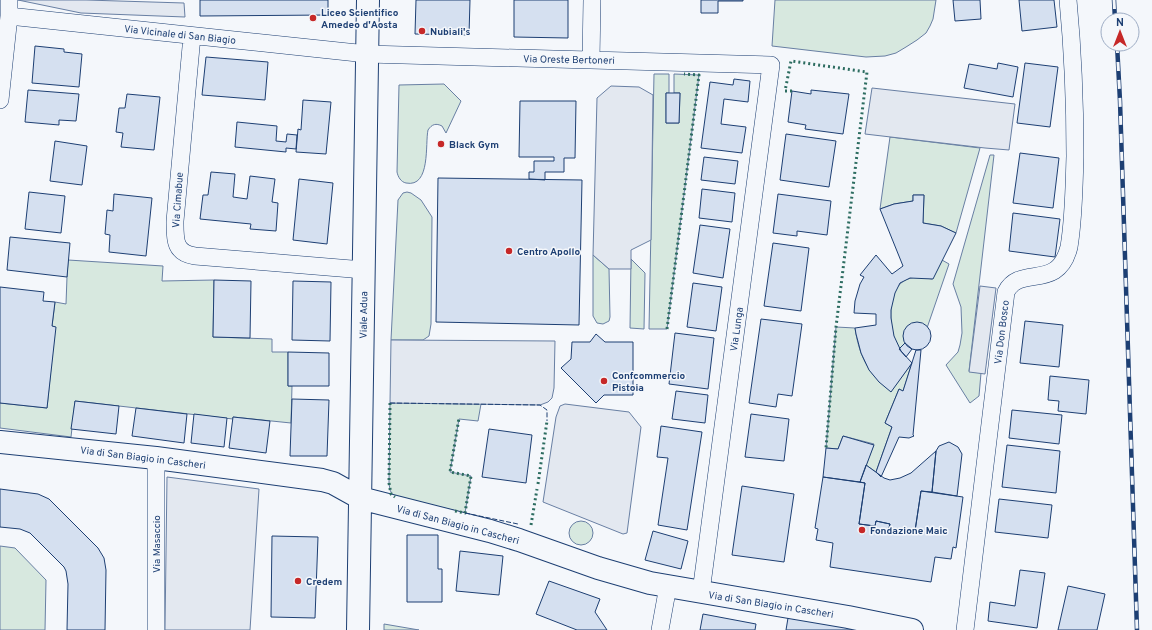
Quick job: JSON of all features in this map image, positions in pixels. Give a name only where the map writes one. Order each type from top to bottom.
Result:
[{"type":"street","name":"Viale Adua","points":[[358,630],[368,0]]},
{"type":"street","points":[[591,60],[592,0]]},
{"type":"street","name":"Via Don Bosco","points":[[965,630],[1006,292],[1010,286],[1018,280],[1049,273],[1059,268],[1067,257],[1069,247],[1074,191],[1075,131],[1068,0]]},
{"type":"street","name":"Via Vicinale di San Biagio","points":[[9,8],[192,36],[367,54]]},
{"type":"street","points":[[0,100],[9,8]]},
{"type":"street","name":"Via Cimabue","points":[[192,36],[175,221],[176,243],[179,249],[184,253],[195,256],[364,270]]},
{"type":"street","name":"Via Oreste Bertoneri","points":[[367,54],[771,65]]},
{"type":"street","name":"Via Lunga","points":[[701,592],[771,65]]},
{"type":"street","name":"Via di San Biagio in Cascheri","points":[[0,442],[156,458],[322,480],[333,483],[360,498],[520,540],[598,568],[668,586],[848,616],[912,630]]},
{"type":"street","name":"Via Masaccio","points":[[156,458],[156,630]]},
{"type":"street","points":[[660,630],[668,586]]},
{"type":"shaded area","points":[[18,0],[86,0],[184,3],[185,17],[81,13]]},
{"type":"shaded area","points":[[775,0],[936,0],[933,19],[926,33],[896,53],[885,56],[866,57],[772,46]]},
{"type":"shaded area","points":[[654,74],[669,74],[669,93],[666,93],[666,123],[679,123],[680,93],[674,93],[674,74],[699,75],[667,329],[649,329]]},
{"type":"shaded area","points":[[444,84],[461,101],[446,133],[442,126],[438,125],[431,126],[428,130],[425,163],[420,179],[414,183],[403,182],[398,176],[397,172],[399,85]]},
{"type":"shaded area","points":[[611,86],[639,87],[653,95],[651,240],[631,250],[631,269],[609,269],[593,255],[597,98]]},
{"type":"shaded area","points":[[872,88],[1015,104],[1009,150],[865,134]]},
{"type":"shaded area","points":[[890,137],[980,148],[956,233],[941,226],[923,223],[924,195],[913,195],[913,201],[894,204],[880,209]]},
{"type":"shaded area","points":[[990,155],[994,155],[969,371],[981,373],[979,396],[970,403],[946,365],[958,352],[962,333],[961,307],[953,284]]},
{"type":"shaded area","points":[[407,192],[421,200],[432,217],[431,324],[429,336],[423,340],[391,340],[398,200],[403,193]]},
{"type":"shaded area","points":[[593,255],[609,269],[610,317],[609,321],[603,324],[597,323],[593,316]]},
{"type":"shaded area","points":[[631,259],[645,273],[644,329],[630,328]]},
{"type":"shaded area","points":[[68,260],[163,266],[162,281],[214,280],[213,337],[272,339],[272,352],[288,352],[288,386],[292,386],[291,423],[233,417],[233,419],[75,401],[71,437],[0,428],[0,403],[47,408],[55,327],[52,326],[55,302],[66,304]]},
{"type":"shaded area","points":[[942,260],[949,264],[927,328],[920,323],[909,326],[904,332],[905,343],[899,349],[893,336],[891,319],[894,293],[903,281],[911,278],[919,277],[932,279]]},
{"type":"shaded area","points":[[980,286],[996,288],[985,374],[969,372]]},
{"type":"shaded area","points":[[836,327],[855,328],[859,347],[866,364],[876,378],[891,391],[912,363],[903,391],[899,389],[885,423],[892,427],[876,472],[866,465],[874,444],[843,436],[838,449],[826,448]]},
{"type":"shaded area","points":[[391,340],[555,341],[554,388],[552,398],[548,402],[540,405],[390,403]]},
{"type":"shaded area","points":[[390,403],[481,404],[478,421],[459,419],[450,472],[471,476],[465,513],[393,496],[389,483]]},
{"type":"shaded area","points":[[565,404],[629,412],[641,427],[627,533],[623,534],[543,502],[556,417],[560,406]]},
{"type":"shaded area","points":[[167,477],[259,489],[250,630],[165,630]]},
{"type":"shaded area","points":[[581,521],[586,522],[592,528],[592,538],[586,544],[581,545],[576,544],[570,538],[569,533],[570,528],[576,522]]},
{"type":"shaded area","points":[[0,546],[15,548],[46,580],[45,630],[0,630]]},
{"type":"shaded area","points":[[384,624],[419,630],[384,630]]},
{"type":"building","points":[[200,0],[328,0],[328,15],[200,16]]},
{"type":"building","points":[[416,0],[470,0],[469,35],[415,34]]},
{"type":"building","points":[[514,0],[568,0],[568,38],[514,37]]},
{"type":"building","points":[[701,0],[743,1],[718,1],[718,13],[701,13]]},
{"type":"building","points":[[953,0],[980,0],[981,19],[955,21]]},
{"type":"building","points":[[1019,0],[1054,0],[1057,27],[1022,31]]},
{"type":"building","points":[[35,46],[64,49],[64,52],[82,54],[79,87],[32,83]]},
{"type":"building","points":[[206,57],[268,62],[265,100],[202,95]]},
{"type":"building","points":[[998,63],[1018,67],[1013,97],[964,88],[969,64],[997,69]]},
{"type":"building","points":[[1025,63],[1058,67],[1050,127],[1017,123]]},
{"type":"building","points":[[734,79],[750,81],[748,102],[724,99],[721,124],[746,127],[742,153],[701,148],[710,82],[733,85]]},
{"type":"building","points":[[28,90],[79,94],[76,121],[59,120],[59,125],[25,122]]},
{"type":"building","points":[[811,90],[849,94],[843,134],[805,129],[806,125],[788,122],[792,91],[811,94]]},
{"type":"building","points":[[666,93],[680,93],[679,123],[666,123]]},
{"type":"building","points":[[127,94],[160,97],[154,150],[121,147],[123,133],[116,132],[119,108],[125,108]]},
{"type":"building","points":[[303,100],[331,102],[326,154],[296,152],[298,129],[301,130]]},
{"type":"building","points":[[520,101],[576,101],[575,158],[564,158],[564,172],[545,172],[545,180],[529,179],[529,172],[534,172],[534,161],[554,161],[554,157],[519,157]]},
{"type":"building","points":[[237,122],[277,126],[276,141],[286,142],[287,134],[297,135],[296,149],[286,148],[286,152],[235,147]]},
{"type":"building","points":[[786,134],[836,141],[829,187],[780,180]]},
{"type":"building","points":[[55,141],[87,146],[82,185],[50,181]]},
{"type":"building","points":[[1020,153],[1059,158],[1053,208],[1013,203]]},
{"type":"building","points":[[704,157],[738,161],[735,184],[701,180]]},
{"type":"building","points":[[211,172],[235,174],[233,197],[247,199],[250,176],[275,179],[272,202],[278,203],[276,231],[250,229],[251,224],[200,219],[203,195],[208,195]]},
{"type":"building","name":"Centro Apollo","points":[[438,178],[582,180],[579,325],[436,322]]},
{"type":"building","points":[[299,179],[333,183],[327,244],[293,240]]},
{"type":"building","points":[[702,189],[735,193],[732,222],[699,218]]},
{"type":"building","points":[[29,192],[65,196],[61,233],[25,229]]},
{"type":"building","points":[[114,194],[152,198],[146,256],[109,252],[110,235],[105,234],[107,210],[113,211]]},
{"type":"building","points":[[778,194],[831,201],[827,235],[797,231],[797,236],[773,233]]},
{"type":"building","points":[[913,195],[924,195],[923,223],[941,226],[956,233],[933,279],[910,278],[900,283],[895,293],[891,310],[894,336],[901,351],[912,363],[891,392],[879,382],[869,370],[861,353],[856,334],[855,328],[876,325],[876,314],[854,313],[855,301],[860,284],[864,277],[860,275],[876,255],[892,274],[903,266],[880,209],[894,204],[913,201]]},
{"type":"building","points":[[1013,213],[1060,219],[1055,257],[1009,251]]},
{"type":"building","points":[[700,225],[730,229],[723,278],[693,273]]},
{"type":"building","points":[[10,237],[70,243],[67,277],[7,270]]},
{"type":"building","points":[[773,243],[809,248],[801,311],[764,306]]},
{"type":"building","points":[[214,280],[251,281],[250,338],[213,337]]},
{"type":"building","points":[[293,281],[331,282],[330,341],[292,340]]},
{"type":"building","points":[[693,283],[722,287],[716,331],[687,327]]},
{"type":"building","points":[[0,287],[44,292],[43,301],[55,302],[52,326],[56,327],[47,408],[0,403]]},
{"type":"building","points":[[761,319],[802,324],[792,396],[778,394],[776,407],[749,403]]},
{"type":"building","points":[[1025,321],[1063,325],[1059,367],[1020,363]]},
{"type":"building","points":[[917,322],[927,326],[931,336],[927,346],[917,350],[907,346],[903,336],[907,326]]},
{"type":"building","points":[[675,333],[714,338],[708,389],[669,384]]},
{"type":"building","name":"Confcommercio Pistoia","points":[[596,334],[605,342],[633,342],[633,395],[604,395],[596,403],[561,368],[571,359],[572,342],[590,342]]},
{"type":"building","points":[[905,343],[912,349],[906,357],[899,349]]},
{"type":"building","points":[[916,350],[921,350],[914,436],[909,438],[899,437],[881,477],[876,472],[892,427],[885,423],[899,389],[903,391]]},
{"type":"building","points":[[288,352],[329,353],[329,386],[288,386]]},
{"type":"building","points":[[1050,376],[1089,380],[1086,414],[1058,411],[1059,401],[1048,400]]},
{"type":"building","points":[[676,391],[708,395],[705,423],[672,419]]},
{"type":"building","points":[[292,399],[329,400],[327,456],[290,456]]},
{"type":"building","points":[[75,401],[119,406],[116,434],[71,429]]},
{"type":"building","points":[[136,408],[187,414],[184,443],[132,436]]},
{"type":"building","points":[[1012,410],[1062,415],[1059,444],[1009,438]]},
{"type":"building","points":[[194,414],[227,418],[224,447],[191,443]]},
{"type":"building","points":[[751,414],[789,419],[784,461],[745,457]]},
{"type":"building","points":[[233,417],[270,421],[266,453],[229,448]]},
{"type":"building","points":[[661,426],[702,432],[687,530],[658,525],[668,458],[657,457]]},
{"type":"building","points":[[489,429],[532,435],[526,483],[482,477]]},
{"type":"building","points":[[843,436],[874,445],[860,482],[823,477],[826,448],[838,449]]},
{"type":"building","points":[[949,442],[958,447],[962,454],[957,496],[932,492],[936,451],[939,446]]},
{"type":"building","points":[[1007,445],[1060,451],[1056,493],[1002,487]]},
{"type":"building","points":[[936,451],[932,492],[921,491],[915,531],[889,528],[890,524],[876,521],[875,526],[859,524],[865,483],[860,482],[866,465],[884,478],[890,480],[900,478],[911,473]]},
{"type":"building","name":"Fondazione Maic","points":[[823,477],[865,483],[859,524],[875,526],[876,521],[890,524],[889,528],[915,531],[921,491],[963,497],[956,548],[953,547],[951,559],[935,557],[931,582],[830,567],[833,543],[816,540],[818,529],[815,528]]},
{"type":"building","points":[[742,486],[794,494],[784,562],[732,555]]},
{"type":"building","points":[[0,489],[38,494],[49,499],[98,548],[104,558],[106,570],[105,630],[67,630],[68,584],[66,571],[64,567],[30,533],[20,529],[0,527]]},
{"type":"building","points":[[999,499],[1052,505],[1048,538],[995,532]]},
{"type":"building","points":[[653,531],[688,541],[681,569],[645,560]]},
{"type":"building","points":[[407,535],[438,535],[438,569],[442,569],[442,602],[407,602]]},
{"type":"building","points":[[272,536],[318,537],[315,618],[271,617]]},
{"type":"building","points":[[460,551],[503,556],[499,595],[456,591]]},
{"type":"building","points":[[1020,570],[1045,573],[1037,628],[988,621],[990,602],[1015,606]]},
{"type":"building","points":[[549,581],[600,599],[595,612],[607,630],[577,630],[536,614]]},
{"type":"building","points":[[1068,586],[1105,594],[1097,630],[1058,630]]},
{"type":"building","points":[[703,614],[756,624],[755,630],[700,630]]},
{"type":"building","points":[[788,618],[836,624],[856,630],[786,630]]},
{"type":"railway","points":[[1114,0],[1115,12]]},
{"type":"railway","points":[[1117,52],[1137,630]]},
{"type":"hedge","points":[[792,91],[785,91],[791,61],[867,72],[836,327],[826,448]]},
{"type":"hedge","points":[[667,329],[699,75],[684,74]]},
{"type":"hedge","points":[[390,403],[389,483],[391,494],[395,497]]},
{"type":"hedge","points":[[455,511],[465,513],[471,476],[450,472],[459,418]]},
{"type":"hedge","points":[[538,484],[547,421]]},
{"type":"hedge","points":[[531,525],[537,489]]},
{"type":"fence","points":[[390,403],[540,405],[547,410],[547,421]]},
{"type":"fence","points":[[465,513],[518,524]]},
{"type":"place","name":"Liceo Scientifico Amedeo d'Aosta","points":[[313,18]]},
{"type":"place","name":"Nubiali's","points":[[422,31]]},
{"type":"place","name":"Black Gym","points":[[441,144]]},
{"type":"place","name":"Centro Apollo","points":[[509,251]]},
{"type":"place","name":"Confcommercio Pistoia","points":[[604,381]]},
{"type":"place","name":"Fondazione Maic","points":[[862,530]]},
{"type":"place","name":"Credem","points":[[298,581]]}]
